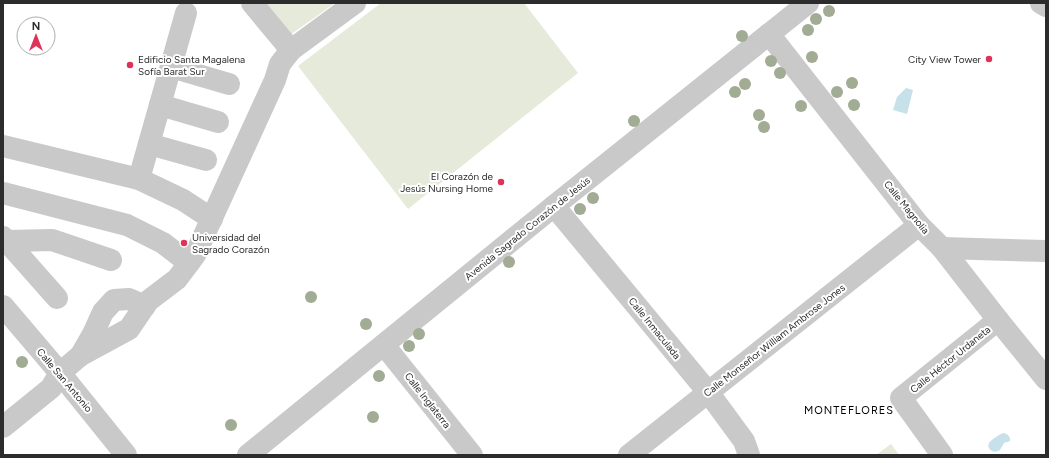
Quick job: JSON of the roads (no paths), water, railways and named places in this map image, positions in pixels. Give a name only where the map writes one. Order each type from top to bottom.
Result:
[{"type":"street","points":[[252,3],[291,50]]},
{"type":"street","points":[[3,427],[50,388],[60,373],[81,355],[129,329],[148,301],[177,279],[195,255],[275,80],[280,64],[291,50],[355,3]]},
{"type":"street","name":"Avenida Sagrado Corazón de Jesús","points":[[248,455],[554,206],[808,3]]},
{"type":"street","points":[[1041,3],[1046,6]]},
{"type":"street","points":[[139,179],[186,14]]},
{"type":"street","name":"Calle Magnolia","points":[[769,34],[920,224],[942,248],[1046,379]]},
{"type":"street","points":[[171,67],[229,84]]},
{"type":"street","points":[[160,105],[218,122]]},
{"type":"street","points":[[149,144],[206,160]]},
{"type":"street","points":[[3,146],[139,179],[183,200],[212,219]]},
{"type":"street","points":[[3,193],[127,225],[163,243],[189,263]]},
{"type":"street","name":"Calle Inmaculada","points":[[554,206],[708,392],[744,441],[749,455]]},
{"type":"street","name":"Calle Monseñor William Ambrose Jones","points":[[629,455],[920,224]]},
{"type":"street","points":[[5,239],[52,240],[111,260]]},
{"type":"street","points":[[5,239],[57,298]]},
{"type":"street","points":[[942,248],[1046,251]]},
{"type":"street","points":[[81,355],[103,312],[114,300],[129,299],[145,306]]},
{"type":"street","name":"Calle San Antonio","points":[[3,306],[60,373],[126,455]]},
{"type":"street","name":"Calle Héctor Urdaneta","points":[[942,455],[901,398],[998,320]]},
{"type":"street","name":"Calle Inglaterra","points":[[384,345],[472,455]]},
{"type":"street","points":[[3,413],[44,379],[60,373]]},
{"type":"water","points":[[906,88],[913,90],[907,114],[893,110],[897,97]]},
{"type":"water","points":[[1003,433],[1010,438],[1010,441],[1004,443],[1001,449],[996,452],[990,450],[988,447],[989,443]]},
{"type":"place","name":"City View Tower","points":[[989,59]]},
{"type":"place","name":"Edificio Santa Magalena Sofía Barat Sur","points":[[130,65]]},
{"type":"place","name":"El Corazón de Jesús Nursing Home","points":[[501,182]]},
{"type":"place","name":"Universidad del Sagrado Corazón","points":[[184,243]]},
{"type":"district","name":"MONTEFLORES","points":[[849,410]]}]
